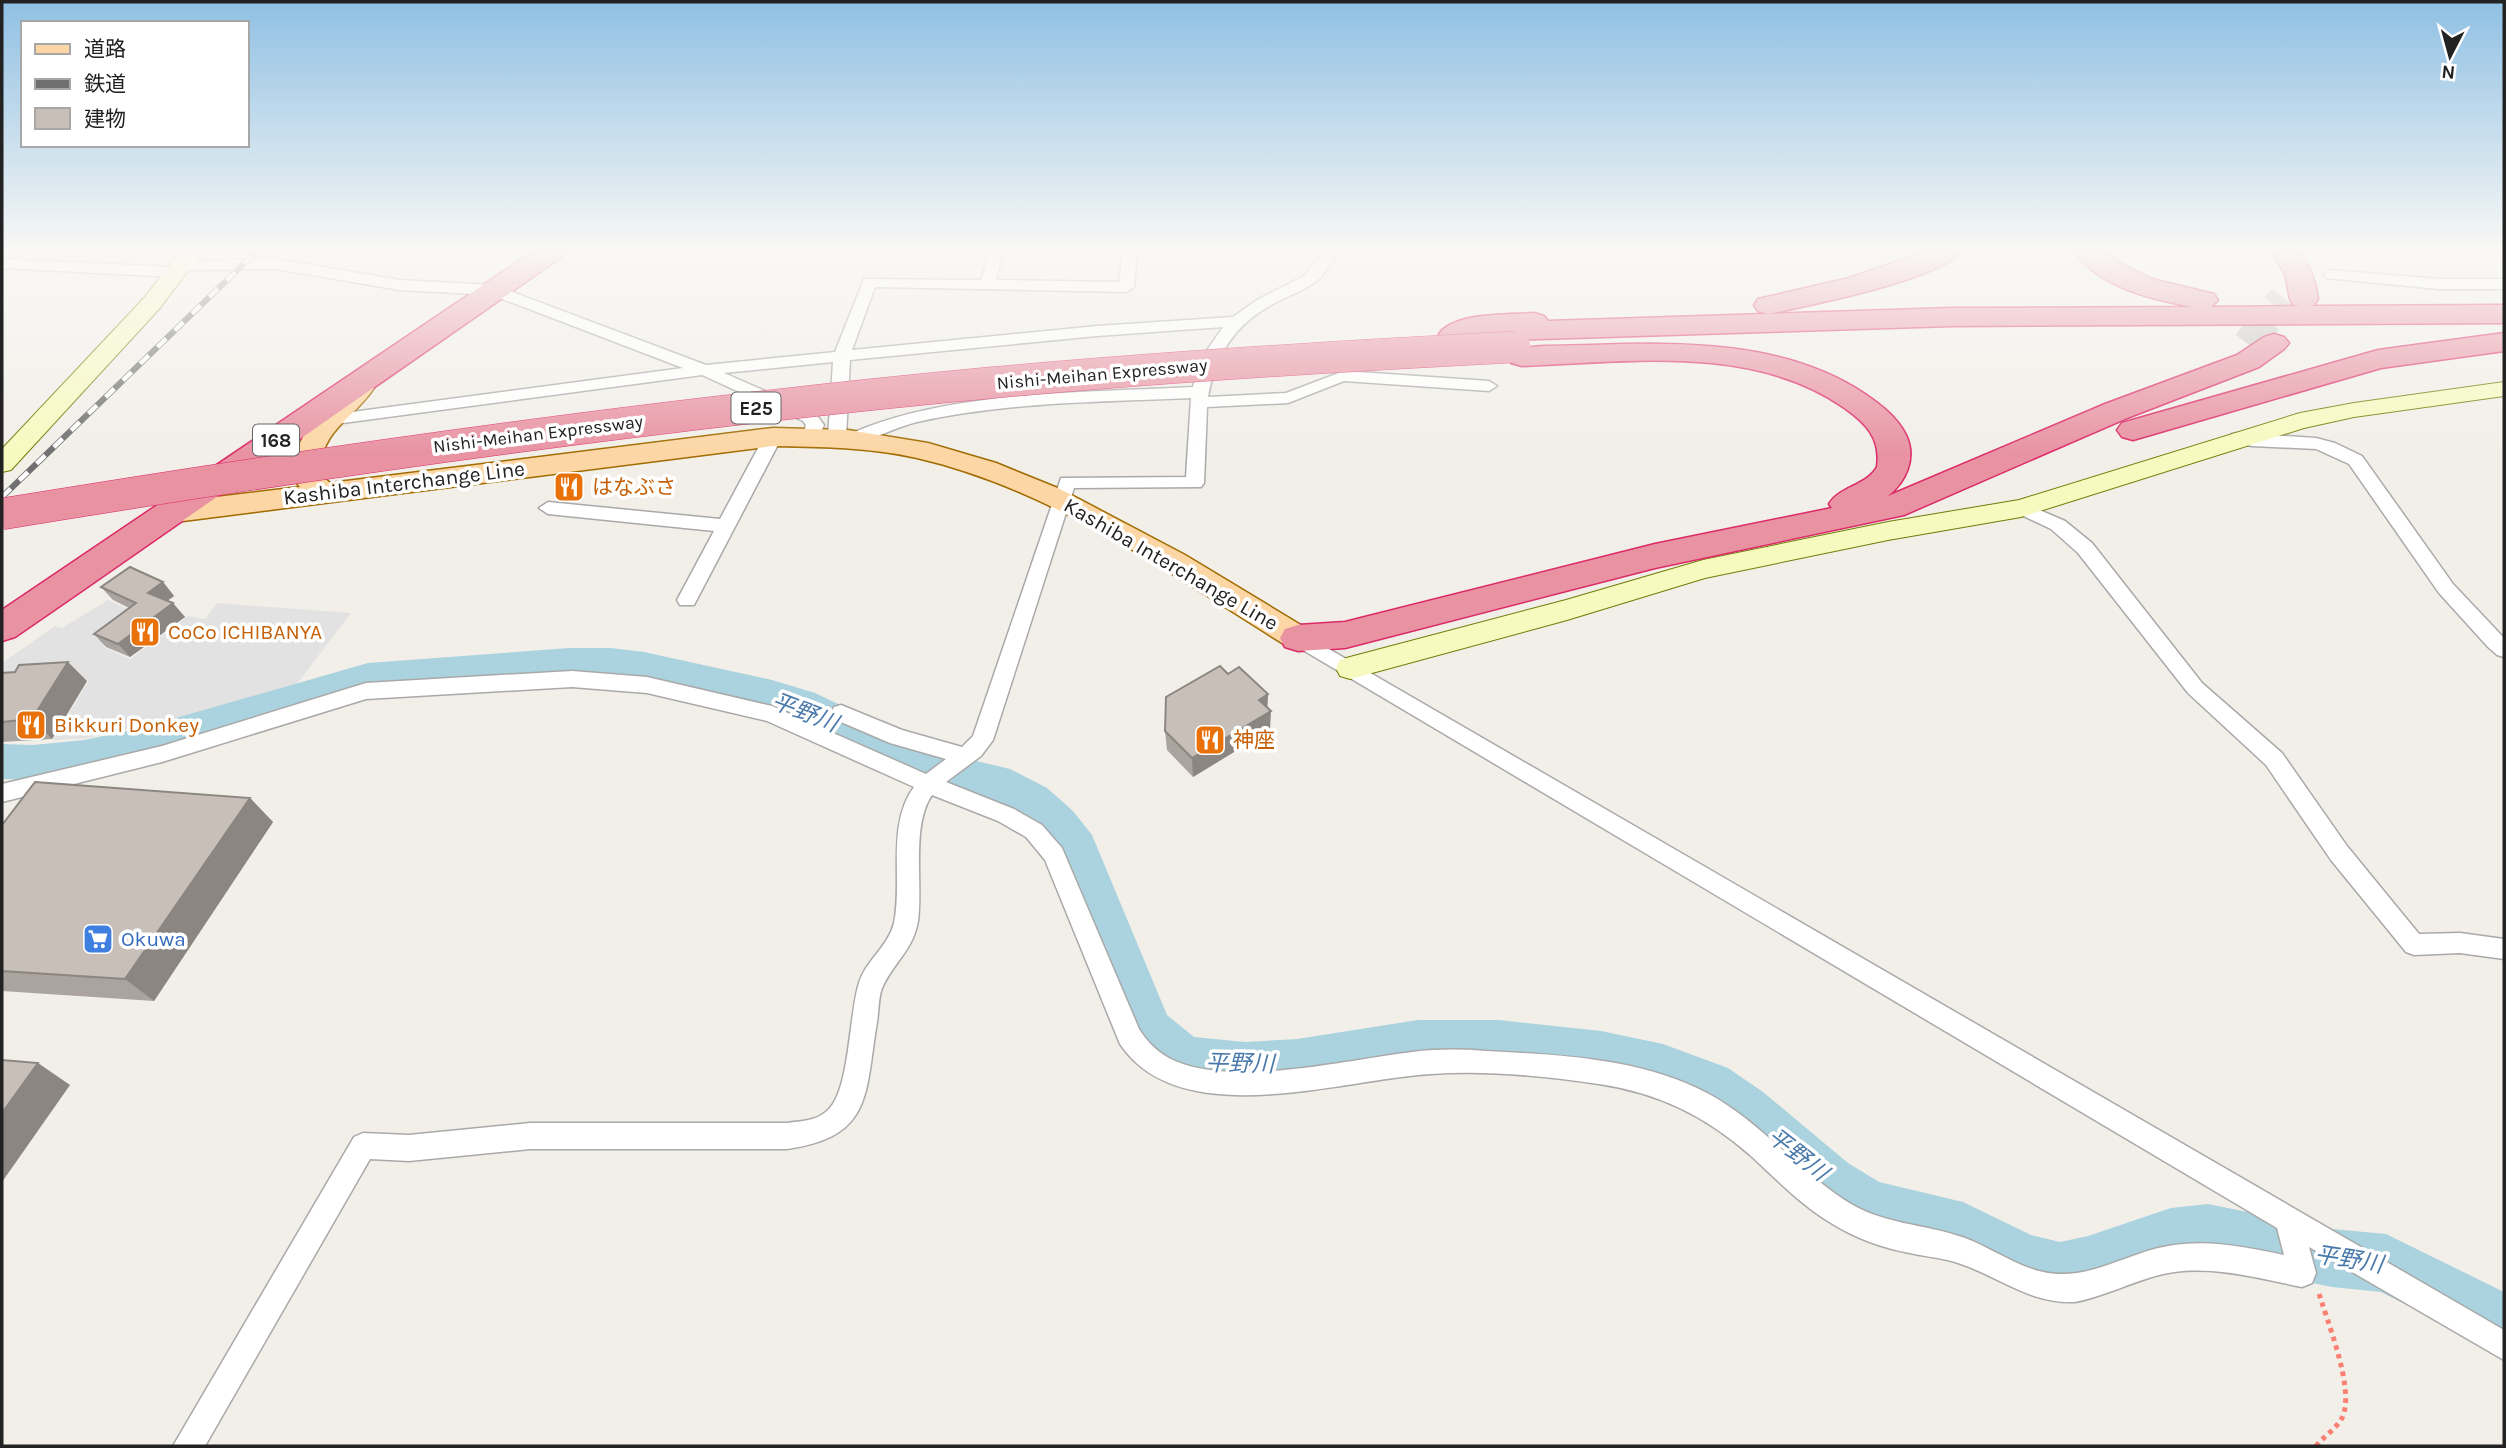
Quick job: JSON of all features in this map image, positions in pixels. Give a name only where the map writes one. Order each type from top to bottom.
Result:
[{"type":"highway","name":"168","points":[[2,628],[175,512],[450,320]]},
{"type":"highway","points":[[1511,340],[1661,320]]},
{"type":"highway","name":"Nishi-Meihan Expressway","points":[[2,514],[335,461],[644,420],[986,383],[1511,340],[1902,320]]},
{"type":"highway","name":"Nishi-Meihan Expressway","points":[[2,496],[277,453],[726,394],[1234,347],[1454,334],[1511,340],[2504,331]]},
{"type":"highway","points":[[1511,340],[1627,354],[1740,358],[1801,371],[1832,384],[1857,400],[1879,420],[1892,438],[1896,458],[1892,473],[1880,487],[1846,504]]},
{"type":"highway","points":[[1298,638],[1345,635],[1655,556],[1892,507],[2198,410],[2378,359],[2504,342]]},
{"type":"highway","points":[[1298,638],[1330,614],[1846,504],[1919,484],[2007,440],[2261,344],[2248,360],[2116,411],[1892,507]]},
{"type":"main road","points":[[322,493],[304,475],[305,456],[328,420],[399,354]]},
{"type":"main road","name":"Kashiba Interchange Line","points":[[175,512],[774,437],[835,436],[942,455],[1015,479],[1061,499],[1095,515],[1298,638]]},
{"type":"street","points":[[2,464],[137,320]]},
{"type":"street","points":[[572,320],[704,370],[809,417],[815,425],[835,436],[957,409],[1104,396],[1284,399],[1299,395],[1326,379],[1344,376],[1489,386]]},
{"type":"street","points":[[835,436],[842,356],[855,320]]},
{"type":"street","points":[[328,420],[704,370],[1097,331],[1238,321]]},
{"type":"street","points":[[188,1446],[363,1146],[409,1148],[530,1136],[787,1136],[816,1132],[838,1119],[852,1097],[871,984],[899,945],[906,921],[911,825],[916,802],[982,740],[1067,482],[1195,483],[1199,397],[1208,358],[1238,321]]},
{"type":"street","points":[[1350,668],[1567,610],[1703,569],[1877,533],[2021,508],[2238,438],[2354,410],[2504,389]]},
{"type":"street","points":[[687,600],[774,437]]},
{"type":"street","points":[[2238,438],[2271,444],[2293,439],[2308,440],[2356,459],[2371,477],[2379,495],[2439,580],[2504,650]]},
{"type":"street","points":[[548,508],[726,526]]},
{"type":"street","points":[[2021,508],[2058,525],[2085,548],[2195,688],[2274,759],[2339,853],[2414,945],[2445,941],[2483,944],[2504,950]]},
{"type":"street","points":[[1298,638],[2504,1346]]},
{"type":"street","points":[[2,793],[162,754],[366,691],[572,679],[646,685],[772,714],[947,770]]},
{"type":"street","points":[[841,713],[897,737],[947,770],[1006,815],[1034,831],[1054,855],[1129,1036],[1143,1055],[1181,1076],[1204,1081],[1263,1082],[1312,1079],[1411,1063],[1471,1061],[1568,1069],[1642,1082],[1676,1091],[1711,1108],[1833,1208],[1873,1229],[1965,1252],[2044,1286],[2070,1290],[2164,1260],[2193,1257],[2224,1258],[2302,1273],[2288,1218]]},
{"type":"path","points":[[2302,1273],[2315,1278],[2344,1387],[2344,1413],[2334,1429],[2316,1446]]},
{"type":"shaded area","points":[[108,600],[144,617],[103,647],[130,659],[188,616],[205,619],[217,603],[351,613],[290,693],[87,738],[53,740],[89,680],[17,685],[2,707],[2,663],[55,626],[62,628]]},
{"type":"building","points":[[130,567],[163,582],[148,593],[173,603],[118,644],[94,634],[136,603],[101,587]]},
{"type":"building","points":[[68,662],[32,719],[2,722],[2,673],[15,672],[19,665]]},
{"type":"building","name":"神座","points":[[1220,666],[1228,674],[1239,667],[1268,694],[1259,700],[1271,711],[1192,758],[1165,731],[1166,697]]},
{"type":"building","name":"Okuwa","points":[[35,782],[250,798],[125,979],[2,971],[2,825]]},
{"type":"building","points":[[2,1060],[38,1063],[2,1113]]},
{"type":"waterway","name":"平野川","points":[[2,762],[33,763],[84,757],[141,745],[368,679],[400,675],[569,664],[611,664],[644,668],[772,696],[800,705],[930,767],[994,782],[1031,801],[1057,824],[1075,849],[1147,1031],[1166,1049],[1186,1061],[1245,1066],[1297,1063],[1418,1044],[1499,1044],[1601,1055],[1663,1069],[1709,1086],[1744,1110],[1828,1182],[1864,1205],[1898,1217],[1963,1231],[2024,1263],[2060,1271],[2088,1265],[2171,1237],[2208,1233],[2332,1258],[2386,1263],[2504,1324]]},
{"type":"tunnel","points":[[2248,344],[2267,320]]},
{"type":"railway","points":[[2,497],[186,320]]},
{"type":"place","name":"はなぶさ","points":[[569,487]]},
{"type":"place","name":"CoCo ICHIBANYA","points":[[145,632]]},
{"type":"place","name":"Bikkuri Donkey","points":[[31,725]]},
{"type":"place","name":"神座","points":[[1210,740]]},
{"type":"place","name":"Okuwa","points":[[98,939]]}]
